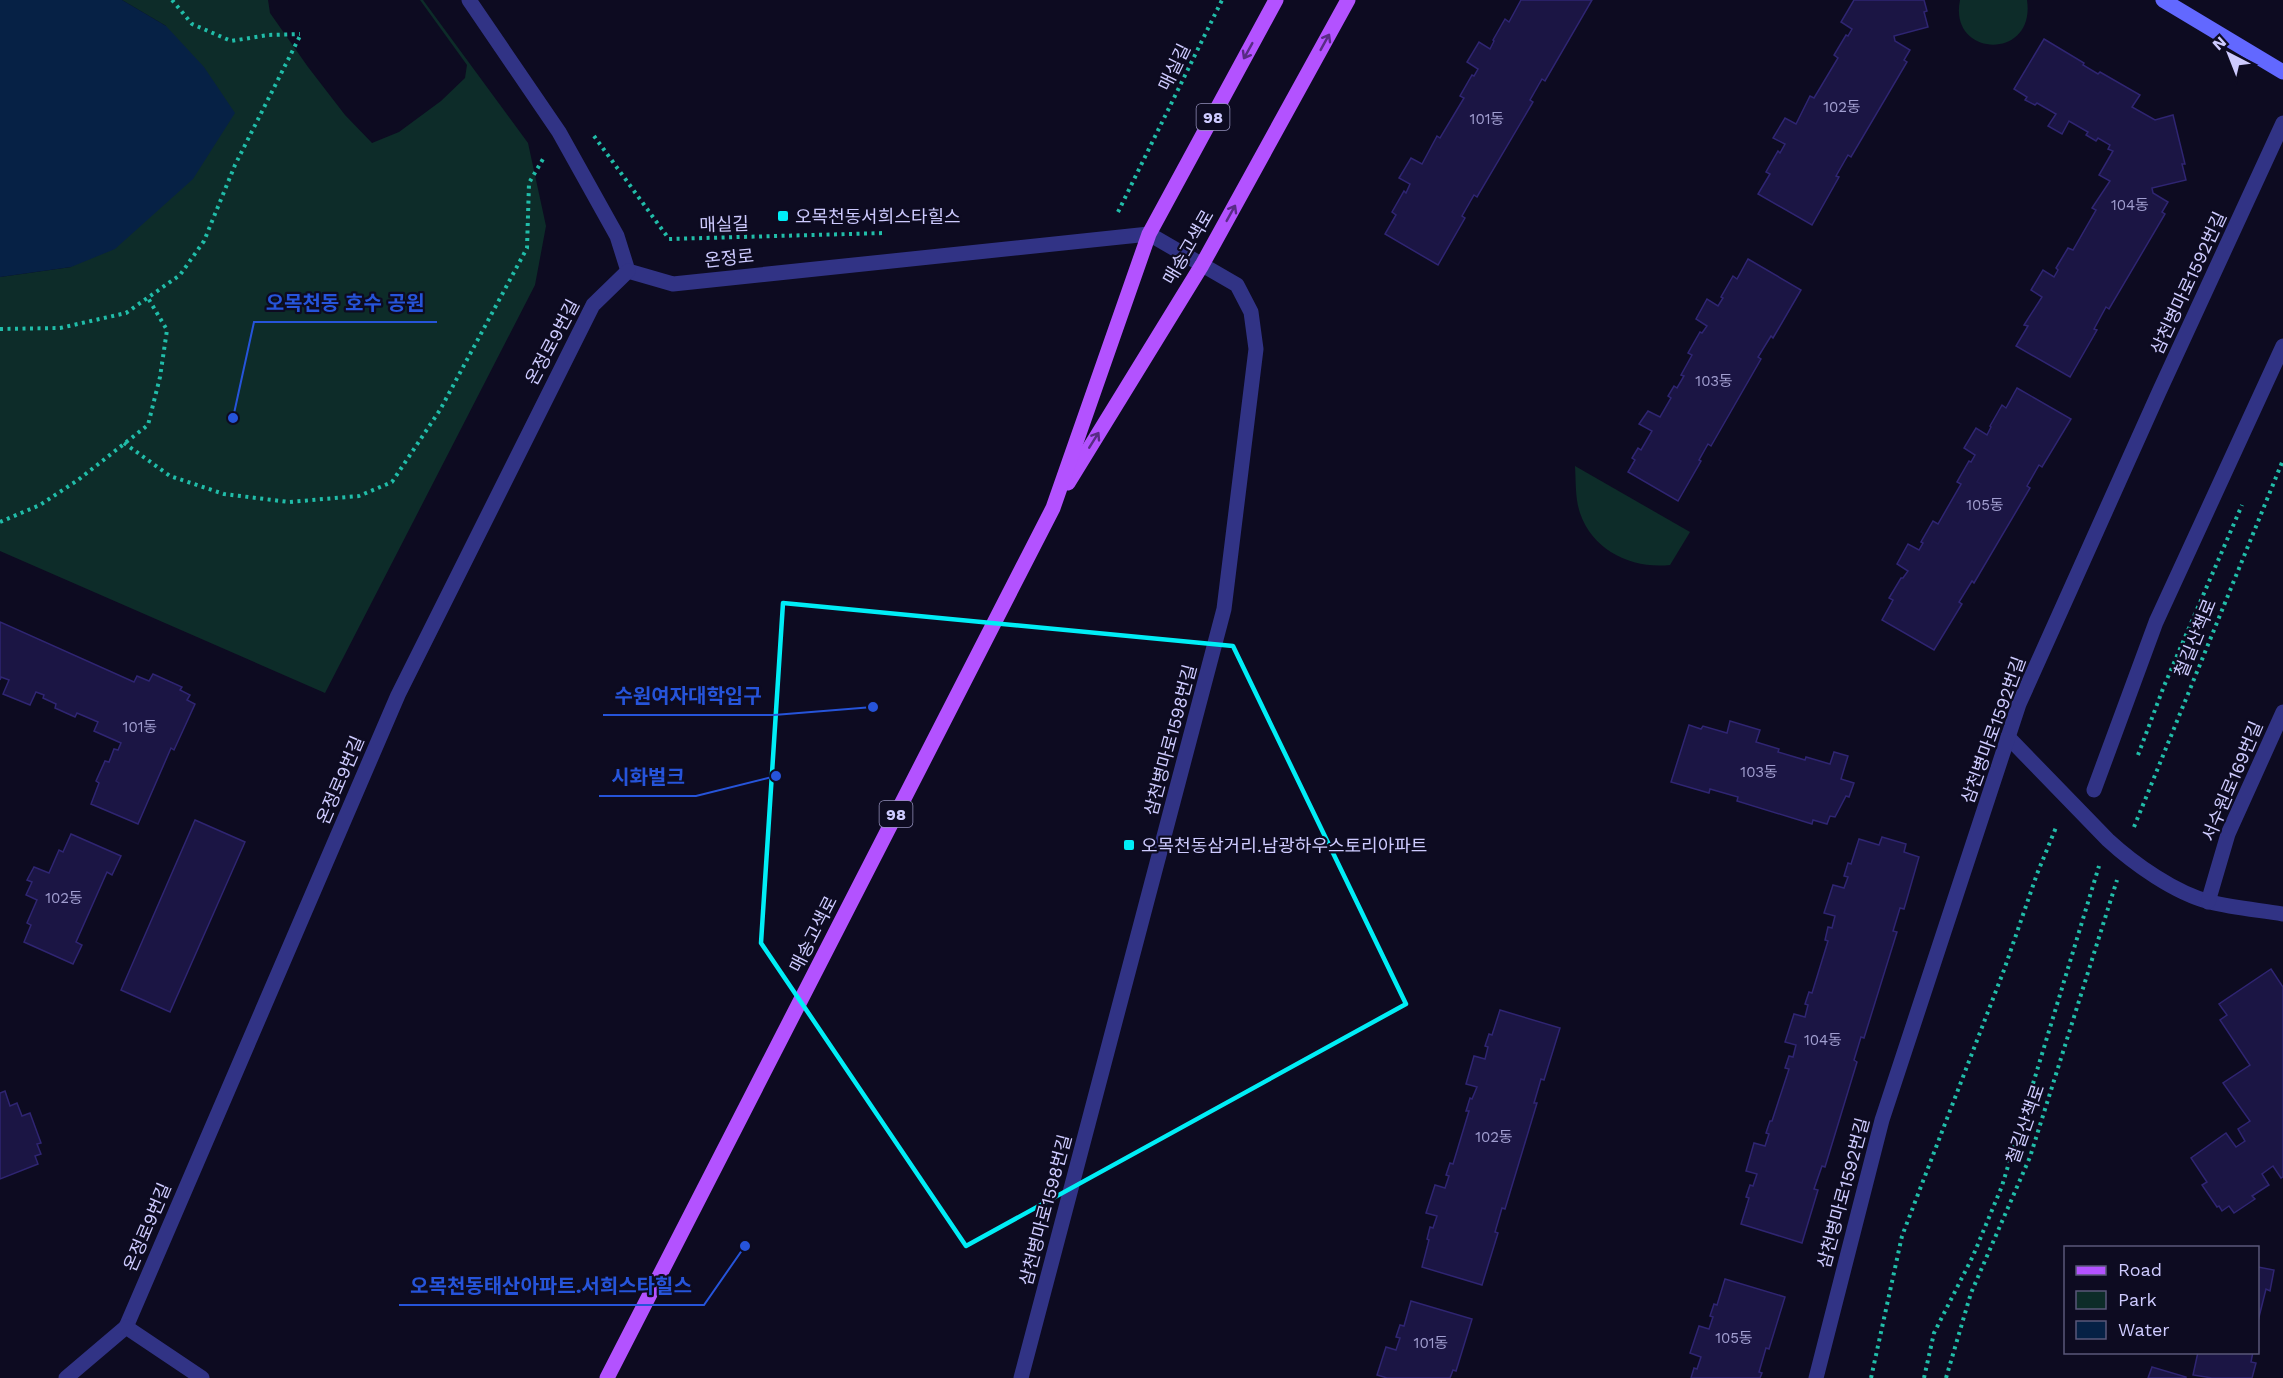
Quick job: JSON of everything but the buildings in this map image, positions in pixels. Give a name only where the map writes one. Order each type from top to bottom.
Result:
[{"type":"main road","name":"매송고색로","points":[[1053,508],[1149,234],[1276,0]]},
{"type":"main road","name":"매송고색로","points":[[607,1378],[1053,508],[1202,264],[1348,0]]},
{"type":"street","points":[[469,0],[559,132],[617,236],[628,271]]},
{"type":"street","points":[[2163,0],[2283,72]]},
{"type":"street","name":"삼천병마로1592번길","points":[[1815,1378],[1882,1120],[2019,704],[2154,402],[2283,123]]},
{"type":"street","name":"삼천병마로1598번길","points":[[1021,1378],[1224,609],[1256,349],[1251,312],[1237,285],[1149,234]]},
{"type":"street","name":"온정로","points":[[628,271],[673,284],[1149,234]]},
{"type":"street","name":"온정로9번길","points":[[126,1327],[398,695],[593,305],[628,271]]},
{"type":"street","points":[[2094,789],[2156,622],[2283,346]]},
{"type":"street","name":"서수원로169번길","points":[[2208,902],[2228,834],[2283,712]]},
{"type":"street","points":[[2008,737],[2124,855],[2163,882],[2208,902],[2283,914]]},
{"type":"street","points":[[66,1378],[126,1327],[202,1378]]},
{"type":"path","points":[[0,329],[60,328],[126,313],[180,275],[204,241],[235,165],[301,34],[268,35],[231,40],[192,24],[172,0]]},
{"type":"path","name":"매실길","points":[[1117,215],[1222,0]]},
{"type":"path","points":[[124,443],[170,476],[224,494],[289,502],[359,496],[392,482],[440,410],[527,248],[529,183],[559,132]]},
{"type":"path","name":"매실길","points":[[593,134],[669,239],[896,232]]},
{"type":"path","points":[[0,522],[40,504],[78,480],[148,425],[160,377],[167,330],[148,298]]},
{"type":"path","name":"철길산책로","points":[[2133,827],[2283,460]]},
{"type":"path","points":[[2136,760],[2164,686],[2243,501]]},
{"type":"path","points":[[1871,1378],[1902,1236],[2058,823]]},
{"type":"path","points":[[1924,1378],[1934,1334],[1973,1256],[2002,1186],[2101,859]]},
{"type":"path","name":"철길산책로","points":[[1946,1378],[1971,1293],[2030,1157],[2119,875]]},
{"type":"highlighted area","points":[[783,603],[1233,646],[1406,1004],[966,1246],[761,943]]},
{"type":"green space","points":[[122,0],[268,0],[270,13],[308,67],[345,115],[372,143],[399,132],[441,101],[465,78],[467,65],[420,0],[423,0],[528,143],[546,226],[535,285],[325,693],[0,551],[0,277],[71,267],[166,26]]},
{"type":"green space","points":[[1960,0],[2027,0],[2026,20],[2019,34],[2007,42],[1992,45],[1978,42],[1967,33],[1960,19]]},
{"type":"green space","points":[[1575,466],[1690,532],[1670,565],[1642,564],[1628,560],[1616,555],[1594,538],[1578,507]]},
{"type":"water","points":[[0,0],[122,0],[166,26],[204,67],[235,113],[193,179],[115,249],[71,267],[0,277]]},
{"type":"place","name":"오목천동서희스타힐스","points":[[783,216]]},
{"type":"place","name":"오목천동 호수 공원","points":[[233,418]]},
{"type":"place","name":"수원여자대학입구","points":[[873,707]]},
{"type":"place","name":"시화벌크","points":[[776,776]]},
{"type":"place","name":"오목천동삼거리.남광하우스토리아파트","points":[[1129,845]]},
{"type":"place","name":"오목천동태산아파트.서희스타힐스","points":[[745,1246]]}]
